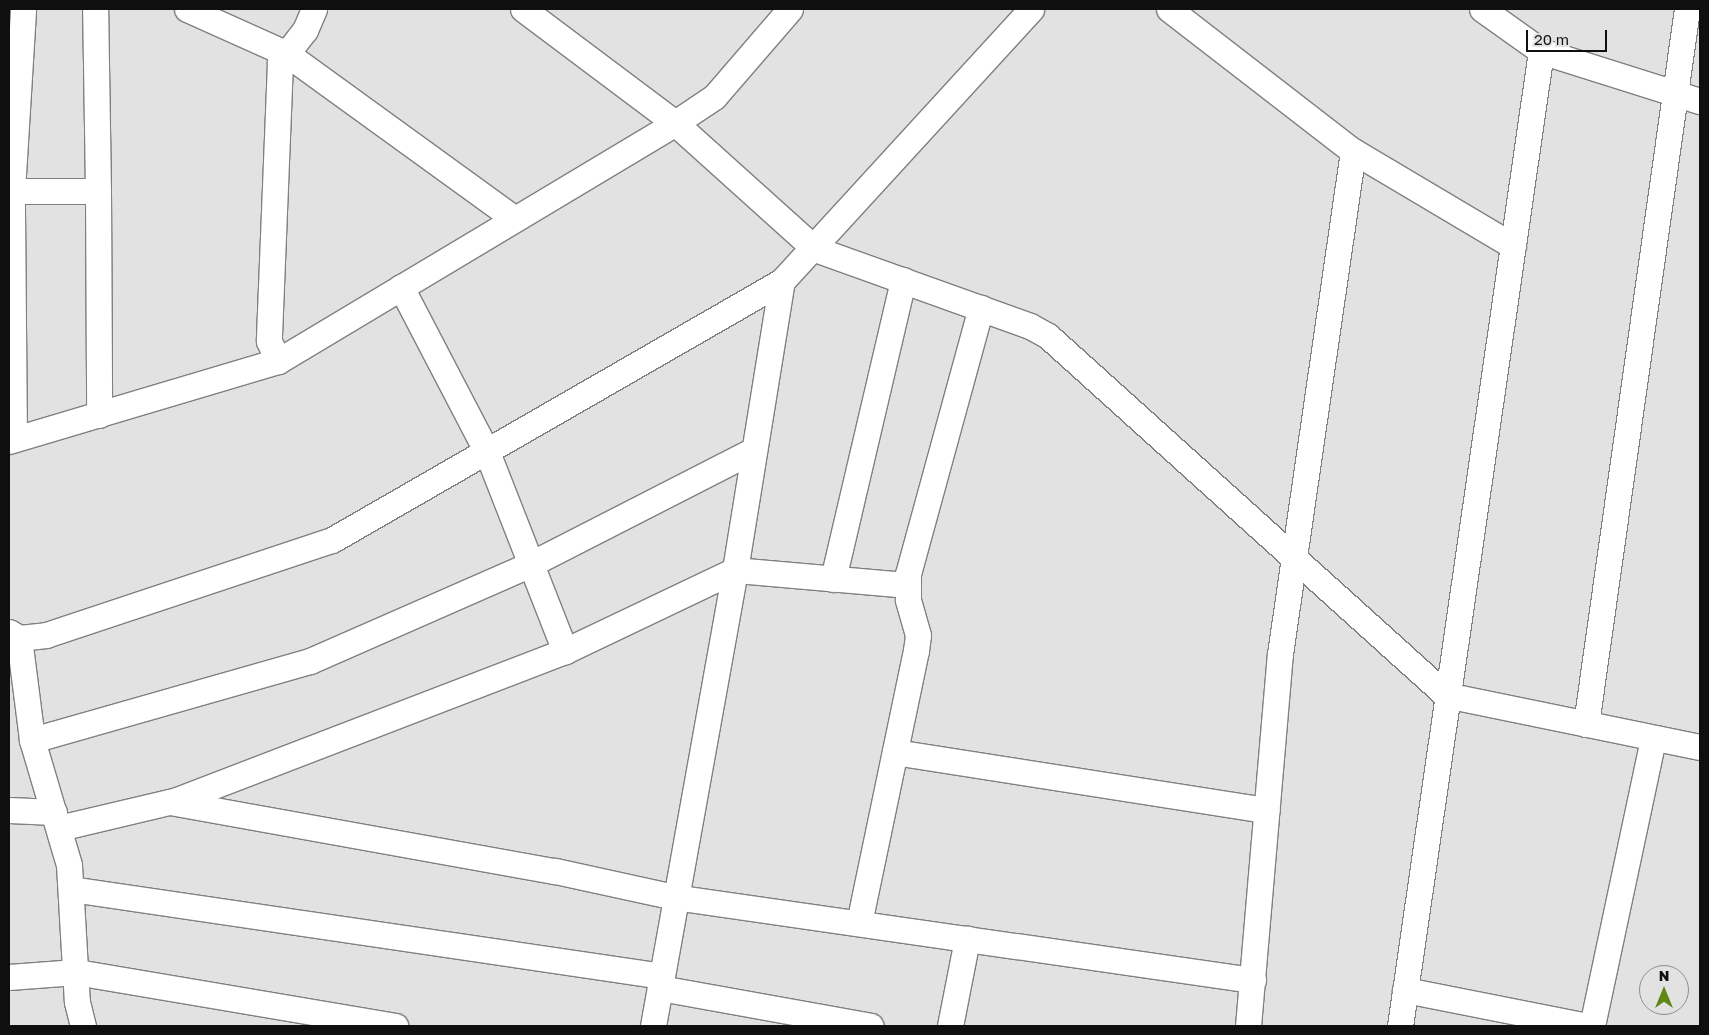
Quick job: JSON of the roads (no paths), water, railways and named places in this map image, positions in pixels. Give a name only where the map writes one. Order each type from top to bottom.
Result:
[{"type":"street","points":[[24,9],[11,192],[11,440],[278,361],[675,123],[714,97],[790,9]]},
{"type":"street","points":[[95,9],[99,415]]},
{"type":"street","points":[[187,9],[287,54],[515,219]]},
{"type":"street","points":[[278,361],[269,341],[280,62],[305,30],[314,9]]},
{"type":"street","points":[[523,9],[675,123],[815,249],[1030,326],[1066,350],[1293,554],[1446,695],[1700,747]]},
{"type":"street","points":[[83,1026],[76,972],[69,866],[32,740],[14,635],[46,635],[332,540],[782,281],[815,249],[1031,9]]},
{"type":"street","points":[[1169,9],[1353,151],[1512,246]]},
{"type":"street","points":[[1482,9],[1542,51],[1700,101]]},
{"type":"street","points":[[1586,724],[1672,92],[1687,9]]},
{"type":"street","points":[[1400,1026],[1446,695],[1542,51]]},
{"type":"street","points":[[1248,1026],[1267,810],[1293,554],[1353,151]]},
{"type":"street","points":[[11,192],[98,191]]},
{"type":"street","points":[[834,579],[903,280]]},
{"type":"street","points":[[652,1026],[735,570],[782,281]]},
{"type":"street","points":[[402,287],[486,452],[565,651]]},
{"type":"street","points":[[859,923],[918,635],[907,585],[982,308]]},
{"type":"street","points":[[32,740],[292,668],[531,564],[754,450]]},
{"type":"street","points":[[9,810],[57,820],[170,802],[565,651],[735,570],[907,585]]},
{"type":"street","points":[[1592,1026],[1653,738]]},
{"type":"street","points":[[895,752],[1267,810]]},
{"type":"street","points":[[170,802],[555,871],[674,897],[1253,980]]},
{"type":"street","points":[[71,889],[661,982],[871,1026]]},
{"type":"street","points":[[950,1026],[967,939]]},
{"type":"street","points":[[9,977],[76,972],[304,1019],[395,1026]]},
{"type":"street","points":[[1405,990],[1586,1026]]}]
